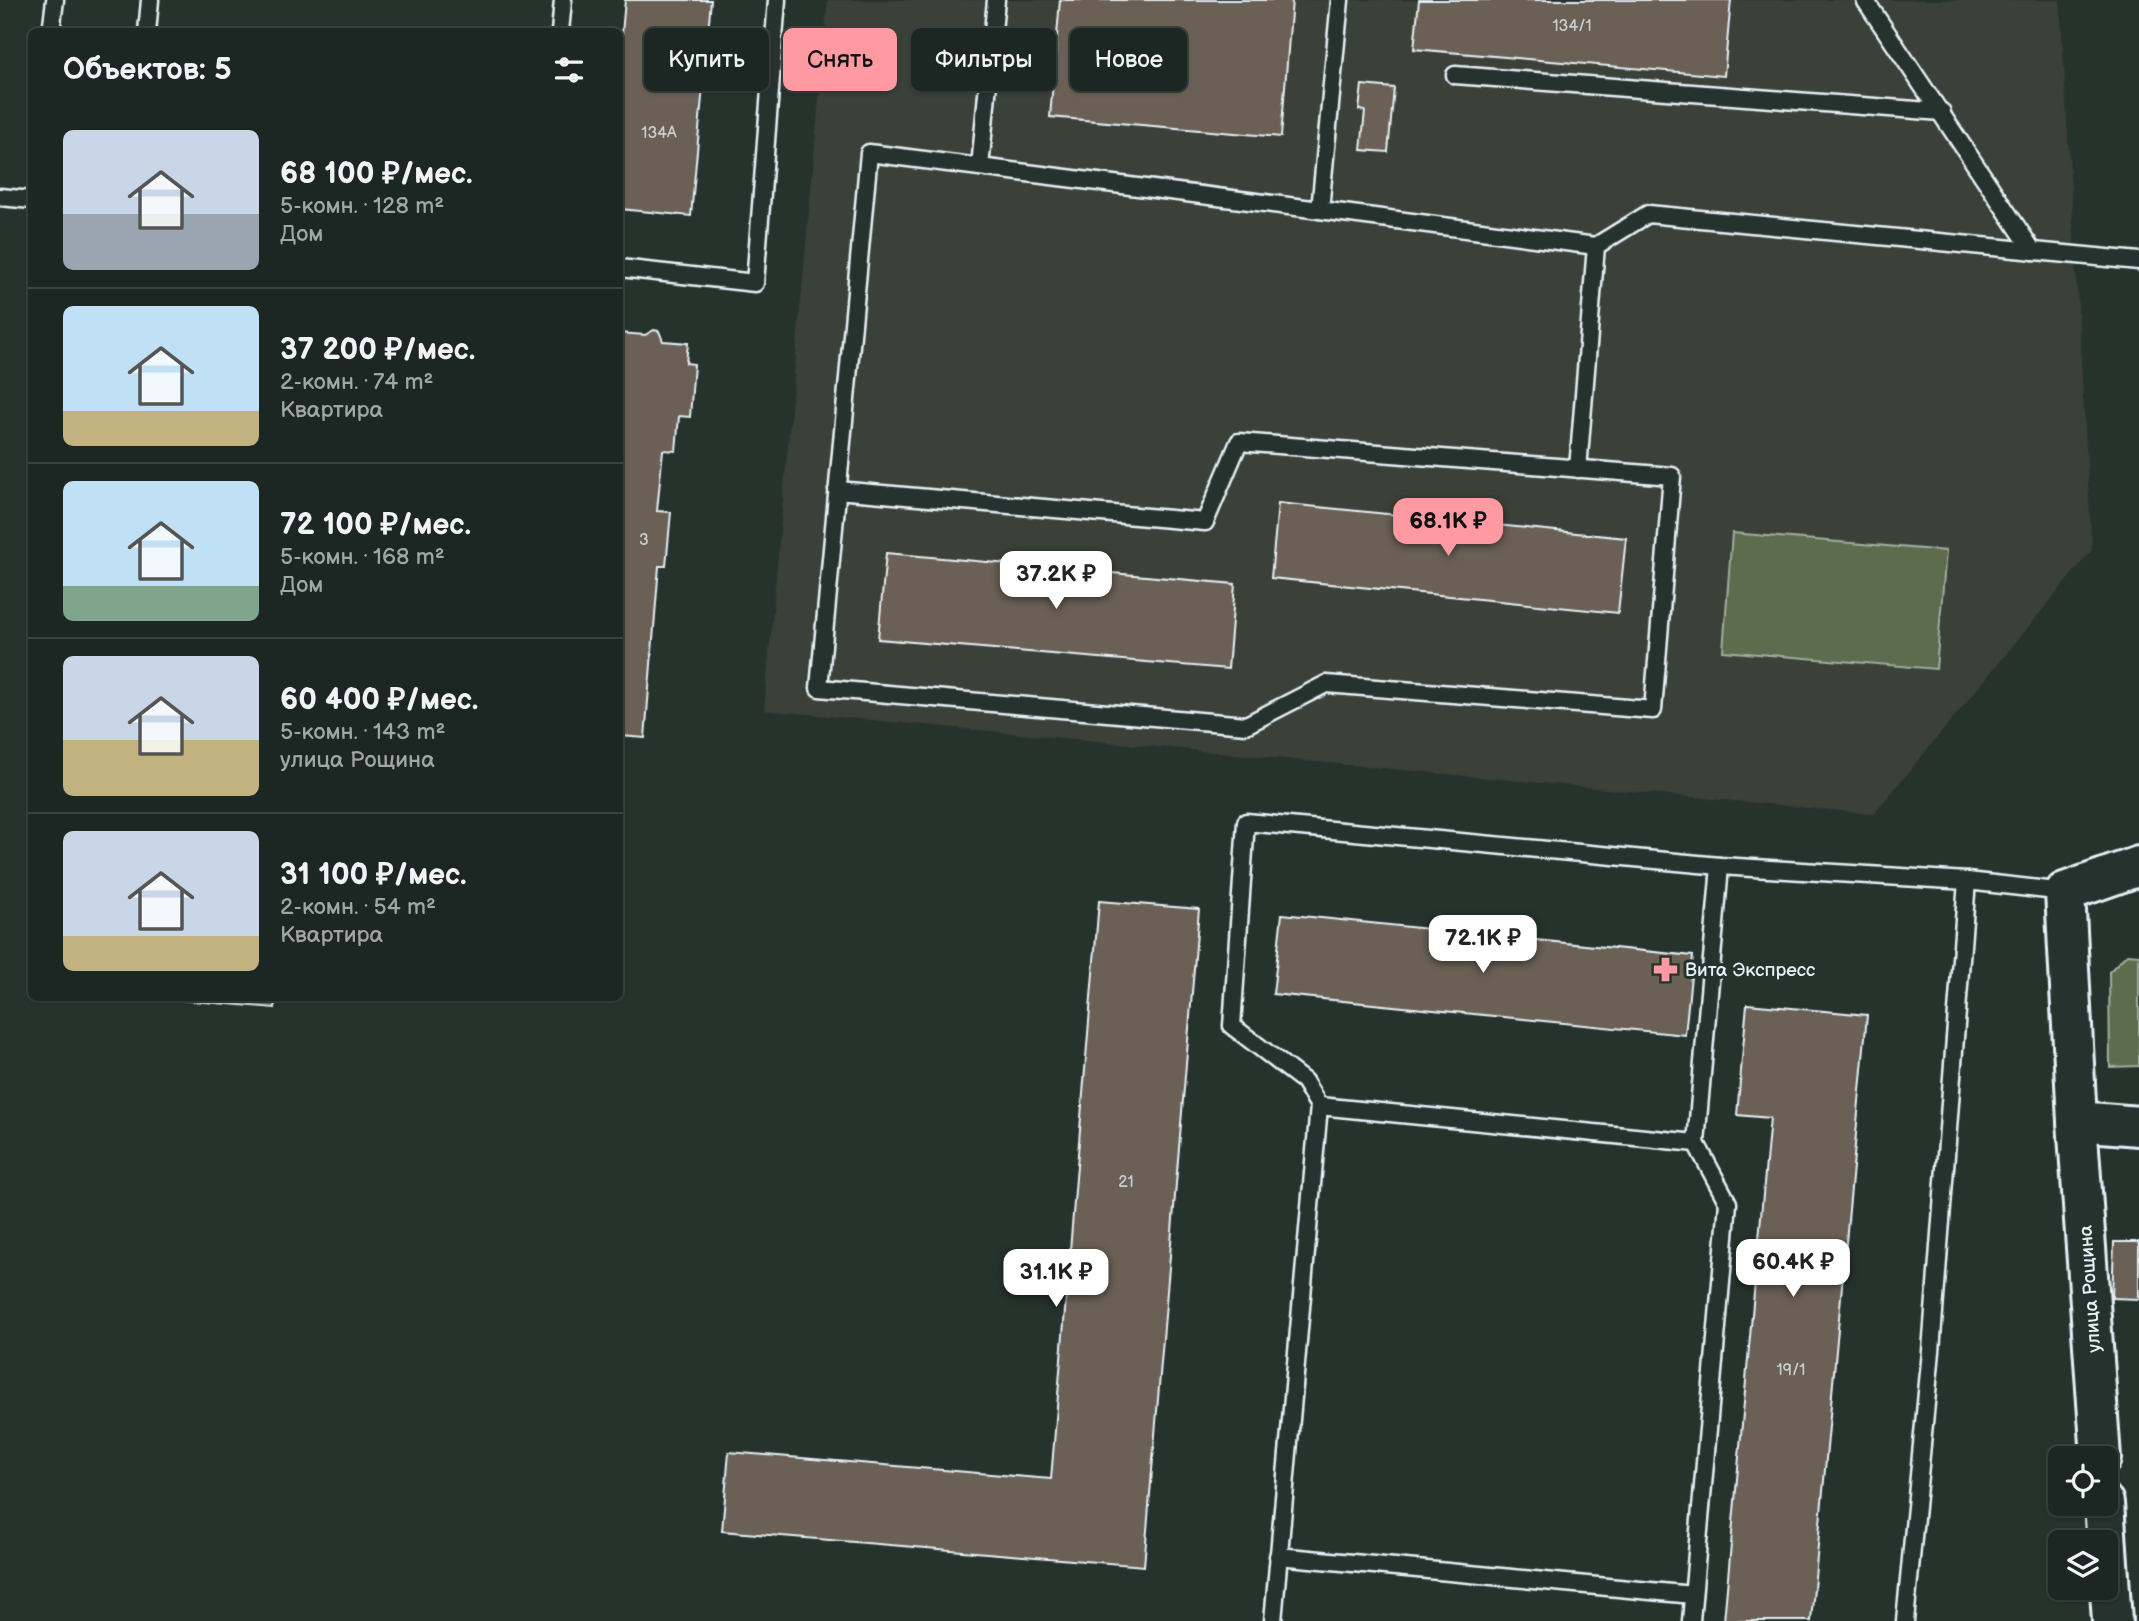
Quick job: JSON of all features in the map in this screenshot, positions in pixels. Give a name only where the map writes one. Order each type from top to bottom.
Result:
[{"type":"street","points":[[2065,892],[2139,866]]},
{"type":"street","name":"улица Рощина","points":[[2065,892],[2077,1121],[2100,1446]]},
{"type":"street","points":[[2077,1121],[2139,1126]]},
{"type":"street","points":[[2105,1516],[2112,1621]]},
{"type":"lane","points":[[52,28],[55,0]]},
{"type":"lane","points":[[147,28],[150,0]]},
{"type":"lane","points":[[560,28],[563,0]]},
{"type":"lane","points":[[623,268],[755,283],[777,0]]},
{"type":"lane","points":[[980,167],[996,0]]},
{"type":"lane","points":[[1320,210],[1340,0]]},
{"type":"lane","points":[[1865,0],[2033,251]]},
{"type":"lane","points":[[1455,75],[1942,112]]},
{"type":"lane","points":[[837,490],[1205,522],[1239,442],[1672,476],[1653,710],[1326,684],[1246,725],[819,688],[837,490],[869,153],[1596,246],[1648,214],[2139,261]]},
{"type":"lane","points":[[0,197],[28,200]]},
{"type":"lane","points":[[1578,469],[1596,246]]},
{"type":"lane","points":[[1273,1621],[1319,1106],[1304,1081],[1232,1027],[1246,822],[1720,866],[1967,881],[2065,892]]},
{"type":"lane","points":[[1691,1621],[1728,1203],[1696,1143],[1720,866]]},
{"type":"lane","points":[[1905,1621],[1932,1337],[1967,881]]},
{"type":"lane","points":[[1319,1106],[1696,1143]]},
{"type":"lane","points":[[1278,1556],[1693,1595]]},
{"type":"shaded area","points":[[828,0],[2060,0],[2092,550],[1874,814],[764,710],[820,91],[897,91],[897,28],[825,28]]},
{"type":"green space","points":[[1732,533],[1946,551],[1936,669],[1723,651]]},
{"type":"green space","points":[[2127,954],[2139,955],[2139,1066],[2110,1067],[2109,972]]},
{"type":"building","points":[[625,0],[711,0],[708,28],[644,28],[644,91],[703,91],[691,216],[623,209]]},
{"type":"building","points":[[1060,0],[1292,0],[1281,137],[1050,117],[1052,91],[1056,91]]},
{"type":"building","points":[[1419,0],[1731,0],[1724,76],[1414,49]]},
{"type":"building","points":[[1362,85],[1394,88],[1388,152],[1361,150],[1365,111],[1359,110]]},
{"type":"building","points":[[654,330],[659,331],[663,341],[688,343],[686,363],[694,364],[690,417],[679,416],[676,451],[663,450],[657,511],[671,512],[666,566],[659,566],[645,738],[623,736],[623,333],[645,335]]},
{"type":"building","points":[[1278,503],[1626,538],[1618,613],[1271,578]]},
{"type":"building","points":[[886,553],[1235,584],[1228,669],[878,639]]},
{"type":"building","points":[[1099,901],[1199,909],[1144,1566],[722,1531],[729,1452],[1051,1479]]},
{"type":"building","points":[[1282,914],[1693,956],[1685,1035],[1273,994]]},
{"type":"building","points":[[191,1001],[275,1001],[275,1008]]},
{"type":"building","points":[[1747,1004],[1867,1015],[1811,1621],[1724,1621],[1770,1118],[1737,1115]]},
{"type":"building","points":[[2114,1242],[2139,1242],[2139,1299],[2112,1298]]},
{"type":"place","name":"Вита Экспресс","points":[[1665,969]]}]
